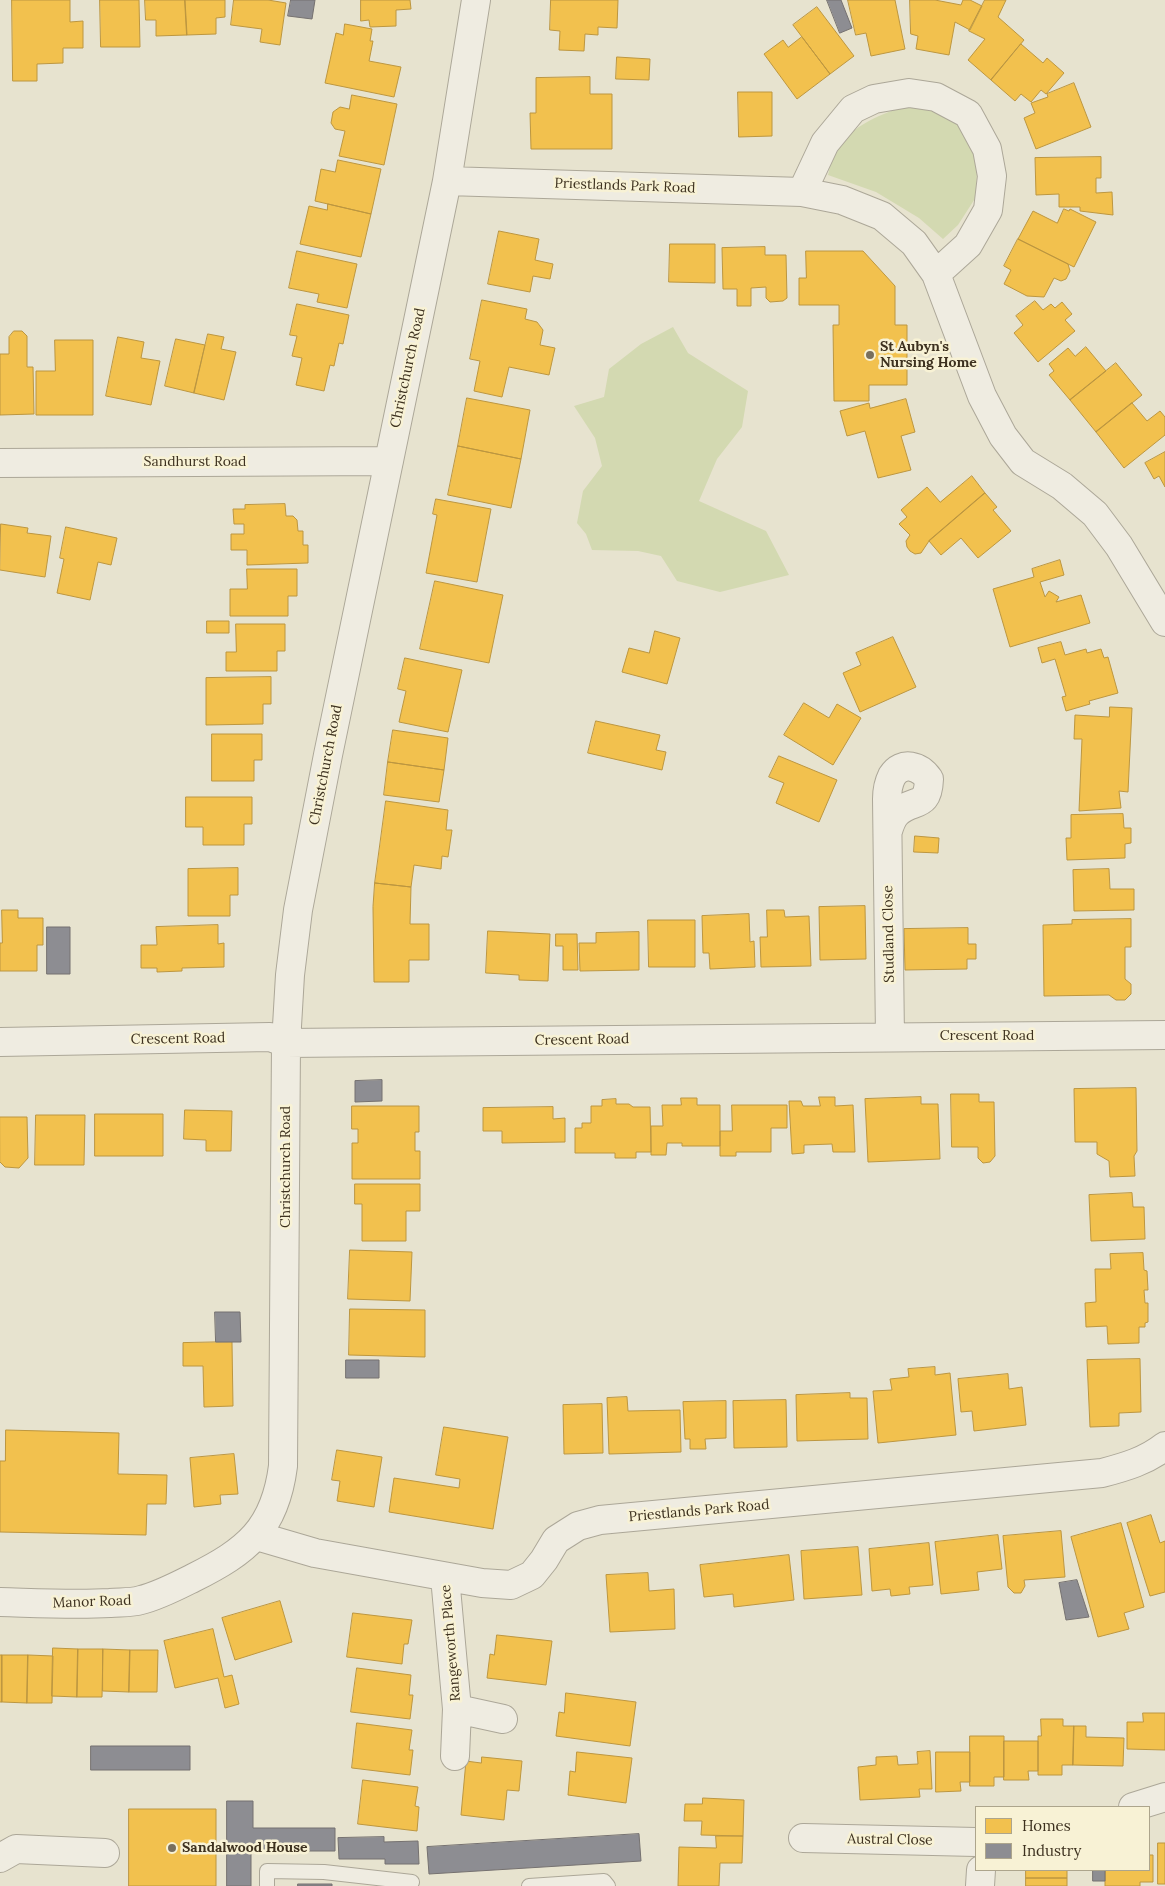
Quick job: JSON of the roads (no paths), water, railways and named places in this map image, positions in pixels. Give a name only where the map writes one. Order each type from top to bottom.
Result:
[{"type":"street","name":"Christchurch Road","points":[[257,1536],[272,1513],[280,1489],[283,1466],[286,1043],[290,975],[298,910],[330,745],[447,181],[476,0]]},
{"type":"street","points":[[802,192],[825,143],[852,109],[874,98],[909,93],[936,96],[968,114],[987,150],[991,167],[992,176],[988,210],[968,245],[936,274]]},
{"type":"street","name":"Priestlands Park Road","points":[[447,181],[802,192],[842,200],[882,216],[914,243],[936,274],[982,396],[1003,436],[1023,462],[1062,486],[1095,514],[1119,546],[1165,622]]},
{"type":"street","name":"Sandhurst Road","points":[[0,463],[389,461]]},
{"type":"street","name":"Studland Close","points":[[888,831],[890,1037]]},
{"type":"street","name":"Crescent Road","points":[[0,1042],[270,1037],[286,1043],[1165,1035]]},
{"type":"street","name":"Priestlands Park Road","points":[[257,1536],[315,1553],[482,1584],[511,1585],[532,1575],[556,1540],[578,1526],[600,1520],[1102,1473],[1133,1465],[1165,1446]]},
{"type":"street","name":"Manor Road","points":[[0,1602],[88,1604],[140,1601],[179,1585],[237,1554],[257,1536]]},
{"type":"street","name":"Rangeworth Place","points":[[445,1577],[457,1709],[455,1756]]},
{"type":"street","name":"Rangeworth Place","points":[[457,1709],[503,1719]]},
{"type":"street","points":[[1135,1806],[1165,1797]]},
{"type":"street","name":"Austral Close","points":[[803,1838],[975,1842]]},
{"type":"street","points":[[0,1858],[16,1849],[105,1853]]},
{"type":"street","points":[[980,1886],[981,1871]]},
{"type":"lane","points":[[267,1886],[267,1871],[324,1872],[412,1882]]},
{"type":"lane","points":[[529,1886],[604,1882],[608,1886]]},
{"type":"place","name":"St Aubyn's Nursing Home","points":[[870,355]]},
{"type":"place","name":"Sandalwood House","points":[[172,1848]]}]
